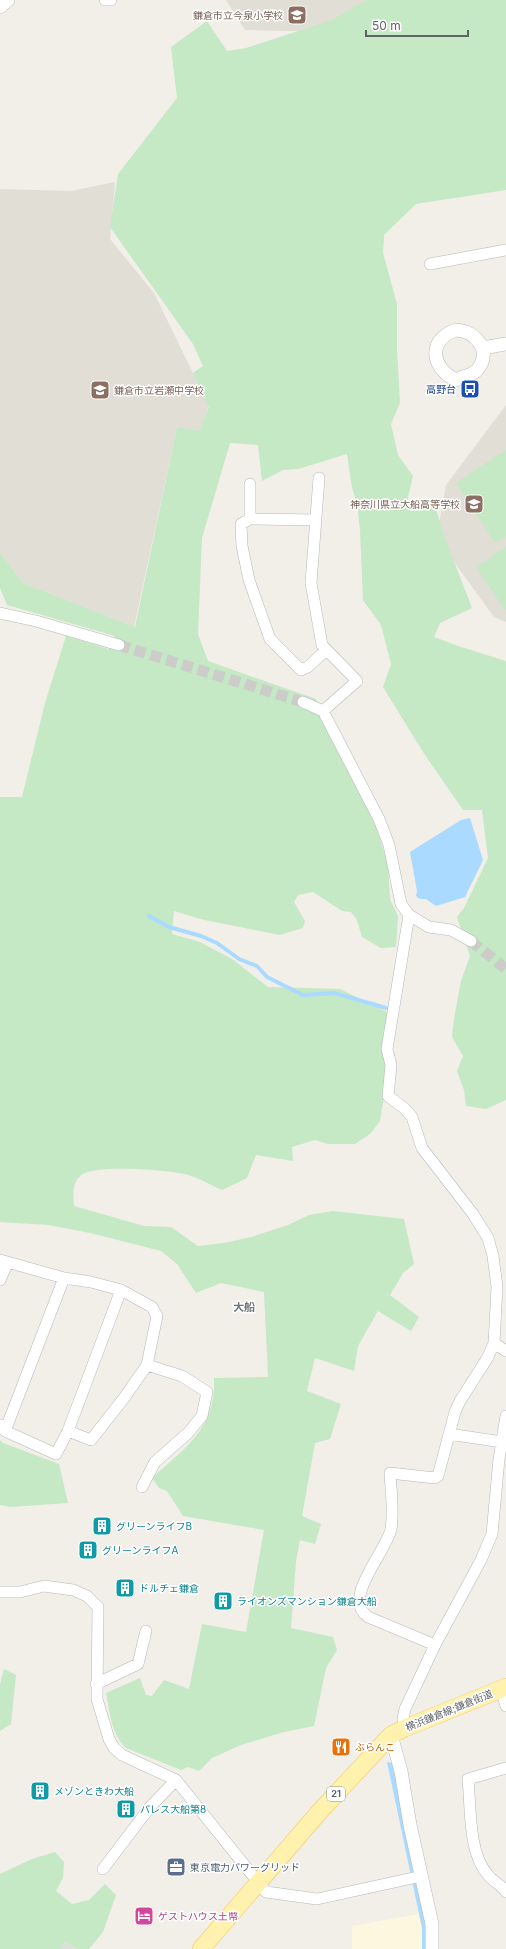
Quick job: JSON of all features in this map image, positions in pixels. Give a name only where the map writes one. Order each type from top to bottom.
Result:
[{"type":"main road","name":"横浜鎌倉線;鎌倉街道","points":[[201,1949],[257,1882],[371,1755],[398,1732],[503,1688]]},
{"type":"street","points":[[0,7],[8,0]]},
{"type":"street","points":[[105,0],[111,0]]},
{"type":"street","points":[[430,264],[506,250]]},
{"type":"street","points":[[483,348],[506,344]]},
{"type":"street","points":[[318,478],[312,583],[322,645],[357,681],[323,711]]},
{"type":"street","points":[[250,484],[250,519]]},
{"type":"street","points":[[316,520],[250,519],[241,524],[242,546],[249,580],[270,639],[300,670],[308,667],[326,650]]},
{"type":"street","points":[[0,613],[36,621],[119,645]]},
{"type":"street","points":[[303,702],[323,711],[379,819],[389,845],[401,904],[409,915],[428,927],[452,930],[471,941]]},
{"type":"street","points":[[409,915],[387,1049],[391,1066],[388,1096],[404,1108],[412,1117],[422,1148],[464,1200],[488,1238],[493,1256],[497,1287],[494,1343],[481,1370],[460,1401],[449,1434],[438,1476],[435,1478],[390,1473],[391,1528],[388,1538],[369,1569],[359,1604],[362,1613],[368,1617],[435,1645]]},
{"type":"street","points":[[0,1280],[3,1262],[64,1278],[91,1282],[121,1290],[152,1307],[157,1316],[147,1365],[124,1398],[91,1440],[68,1431]]},
{"type":"street","points":[[64,1278],[2,1428],[56,1454],[68,1431],[121,1290]]},
{"type":"street","points":[[494,1343],[506,1350]]},
{"type":"street","points":[[142,1487],[155,1462],[188,1434],[202,1416],[207,1392],[182,1376],[147,1365]]},
{"type":"street","points":[[432,1949],[432,1924],[410,1825],[401,1770],[398,1732],[405,1710],[435,1645],[452,1617],[492,1534],[501,1504],[502,1442],[506,1416]]},
{"type":"street","points":[[449,1434],[502,1442]]},
{"type":"street","points":[[0,1592],[20,1592],[44,1586],[73,1590],[86,1596],[98,1607],[99,1627],[96,1684],[98,1699],[109,1739],[114,1748],[122,1755],[176,1780],[257,1882],[269,1893],[317,1899],[422,1876]]},
{"type":"street","points":[[96,1684],[138,1664],[146,1631]]},
{"type":"street","points":[[503,1688],[506,1706]]},
{"type":"street","points":[[506,1768],[468,1779],[476,1855],[488,1876],[503,1886],[506,1892]]},
{"type":"street","points":[[103,1869],[150,1807],[176,1780]]},
{"type":"shaded area","name":"鎌倉市立今泉小学校","points":[[226,0],[381,0],[334,32],[245,30]]},
{"type":"shaded area","name":"鎌倉市立岩瀬中学校","points":[[115,182],[110,239],[154,293],[209,406],[199,432],[177,427],[134,627],[23,583],[0,552],[0,189],[71,191]]},
{"type":"shaded area","name":"神奈川県立大船高等学校","points":[[506,405],[506,622],[494,617],[449,555],[439,524],[446,485]]},
{"type":"shaded area","points":[[419,1914],[422,1928],[422,1949],[352,1949],[352,1926]]},
{"type":"shaded area","points":[[64,1942],[78,1949],[61,1949]]},
{"type":"green space","points":[[366,0],[506,0],[506,190],[416,204],[384,235],[383,253],[397,304],[397,350],[400,403],[391,424],[398,455],[413,476],[407,501],[435,506],[445,538],[472,608],[440,623],[434,637],[506,661],[506,1100],[486,1109],[466,1106],[464,1090],[457,1071],[463,1056],[452,1037],[461,981],[470,956],[457,917],[464,908],[488,858],[482,810],[463,810],[423,752],[383,687],[391,664],[381,625],[363,600],[360,530],[357,503],[352,488],[347,454],[298,469],[283,470],[262,481],[258,445],[230,443],[202,538],[198,634],[208,661],[316,699],[319,712],[376,825],[388,866],[390,899],[398,916],[396,947],[381,948],[362,937],[357,920],[351,912],[342,911],[313,892],[298,895],[294,902],[305,921],[303,928],[280,935],[200,919],[174,911],[172,934],[200,942],[232,959],[268,987],[340,989],[391,1014],[388,1071],[380,1121],[370,1134],[355,1144],[328,1144],[315,1140],[292,1147],[293,1161],[256,1155],[247,1178],[222,1190],[194,1177],[176,1172],[115,1169],[89,1172],[81,1175],[76,1182],[73,1194],[74,1206],[144,1226],[171,1227],[198,1246],[224,1243],[251,1237],[288,1225],[309,1215],[333,1211],[404,1219],[414,1264],[403,1273],[390,1295],[419,1317],[411,1331],[378,1311],[358,1346],[354,1371],[315,1358],[307,1391],[341,1404],[330,1439],[315,1443],[302,1516],[321,1524],[315,1544],[300,1540],[296,1561],[291,1628],[333,1637],[337,1650],[326,1668],[314,1726],[284,1732],[241,1745],[212,1758],[199,1771],[188,1767],[181,1770],[126,1748],[117,1736],[114,1729],[106,1693],[140,1678],[146,1695],[152,1696],[164,1680],[189,1689],[202,1624],[246,1632],[264,1530],[183,1516],[167,1491],[159,1488],[152,1478],[187,1446],[204,1424],[210,1411],[214,1378],[268,1377],[264,1292],[221,1283],[196,1293],[177,1264],[161,1251],[90,1233],[49,1225],[0,1222],[0,797],[22,797],[45,703],[66,636],[109,649],[115,636],[7,605],[0,588],[0,552],[23,583],[135,627],[177,427],[199,431],[209,407],[193,373],[203,366],[193,344],[110,227],[118,174],[177,98],[171,47],[207,21],[227,51],[246,48],[332,20]]},
{"type":"green space","points":[[506,450],[506,536],[495,543],[456,483]]},
{"type":"green space","points":[[506,547],[506,609],[505,610],[476,567]]},
{"type":"green space","points":[[0,1440],[3,1443],[59,1464],[68,1503],[10,1507],[0,1505]]},
{"type":"green space","points":[[4,1669],[16,1675],[11,1724],[0,1731],[0,1684]]},
{"type":"green space","points":[[55,1852],[64,1862],[63,1878],[56,1891],[72,1904],[89,1900],[105,1884],[116,1895],[103,1932],[89,1949],[78,1949],[64,1942],[61,1949],[0,1949],[0,1874],[32,1859]]},
{"type":"water","points":[[470,818],[483,860],[465,897],[436,906],[426,899],[420,899],[416,896],[417,891],[410,852],[461,820]]},
{"type":"water","points":[[387,1762],[392,1763],[425,1922],[427,1949],[422,1949],[422,1928]]},
{"type":"waterway","points":[[149,916],[169,927],[201,936],[217,943],[239,959],[257,966],[267,977],[303,995],[334,993],[386,1008]]},
{"type":"tunnel","points":[[119,645],[303,702]]},
{"type":"tunnel","points":[[471,941],[506,969]]},
{"type":"place","name":"鎌倉市立今泉小学校","points":[[297,15]]},
{"type":"place","name":"高野台","points":[[470,389]]},
{"type":"place","name":"鎌倉市立岩瀬中学校","points":[[100,390]]},
{"type":"place","name":"神奈川県立大船高等学校","points":[[474,504]]},
{"type":"place","name":"グリーンライフB","points":[[102,1526]]},
{"type":"place","name":"グリーンライフA","points":[[88,1550]]},
{"type":"place","name":"ドルチェ鎌倉","points":[[125,1588]]},
{"type":"place","name":"ライオンズマンション鎌倉大船","points":[[223,1601]]},
{"type":"place","name":"ぶらんこ","points":[[341,1747]]},
{"type":"place","name":"メゾンときわ大船","points":[[40,1791]]},
{"type":"place","name":"パレス大船第8","points":[[126,1809]]},
{"type":"place","name":"東京電力パワーグリッド","points":[[176,1867]]},
{"type":"place","name":"ゲストハウス土幣","points":[[144,1916]]},
{"type":"district","name":"大船","points":[[244,1307]]}]
